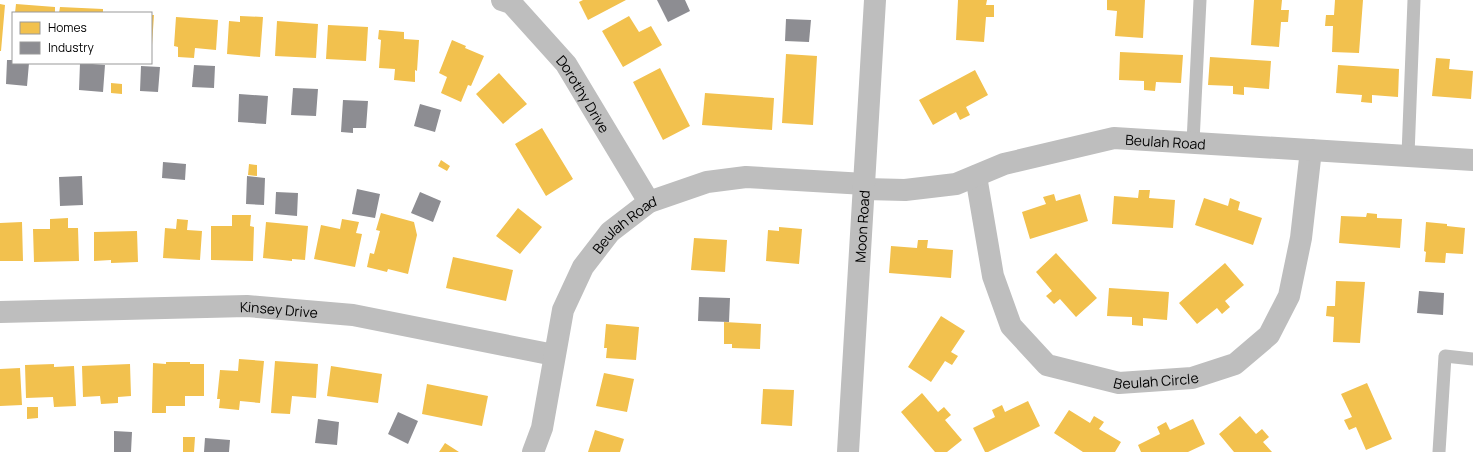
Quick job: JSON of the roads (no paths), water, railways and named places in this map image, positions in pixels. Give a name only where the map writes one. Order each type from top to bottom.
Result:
[{"type":"street","name":"Dorothy Drive","points":[[502,0],[511,3],[566,64],[648,202]]},
{"type":"street","name":"Moon Road","points":[[848,452],[875,0]]},
{"type":"street","name":"Beulah Road","points":[[533,452],[542,428],[563,310],[583,267],[610,232],[648,202],[706,182],[746,177],[905,190],[956,184],[1004,164],[1114,138],[1473,160]]},
{"type":"street","name":"Beulah Circle","points":[[976,176],[993,276],[1011,326],[1047,365],[1119,383],[1192,378],[1235,364],[1269,335],[1289,296],[1301,238],[1311,150]]},
{"type":"street","name":"Kinsey Drive","points":[[0,312],[247,306],[353,315],[554,355]]},
{"type":"lane","points":[[1193,142],[1200,0]]},
{"type":"lane","points":[[1408,155],[1414,0]]},
{"type":"lane","points":[[1440,452],[1445,356],[1473,359]]}]
